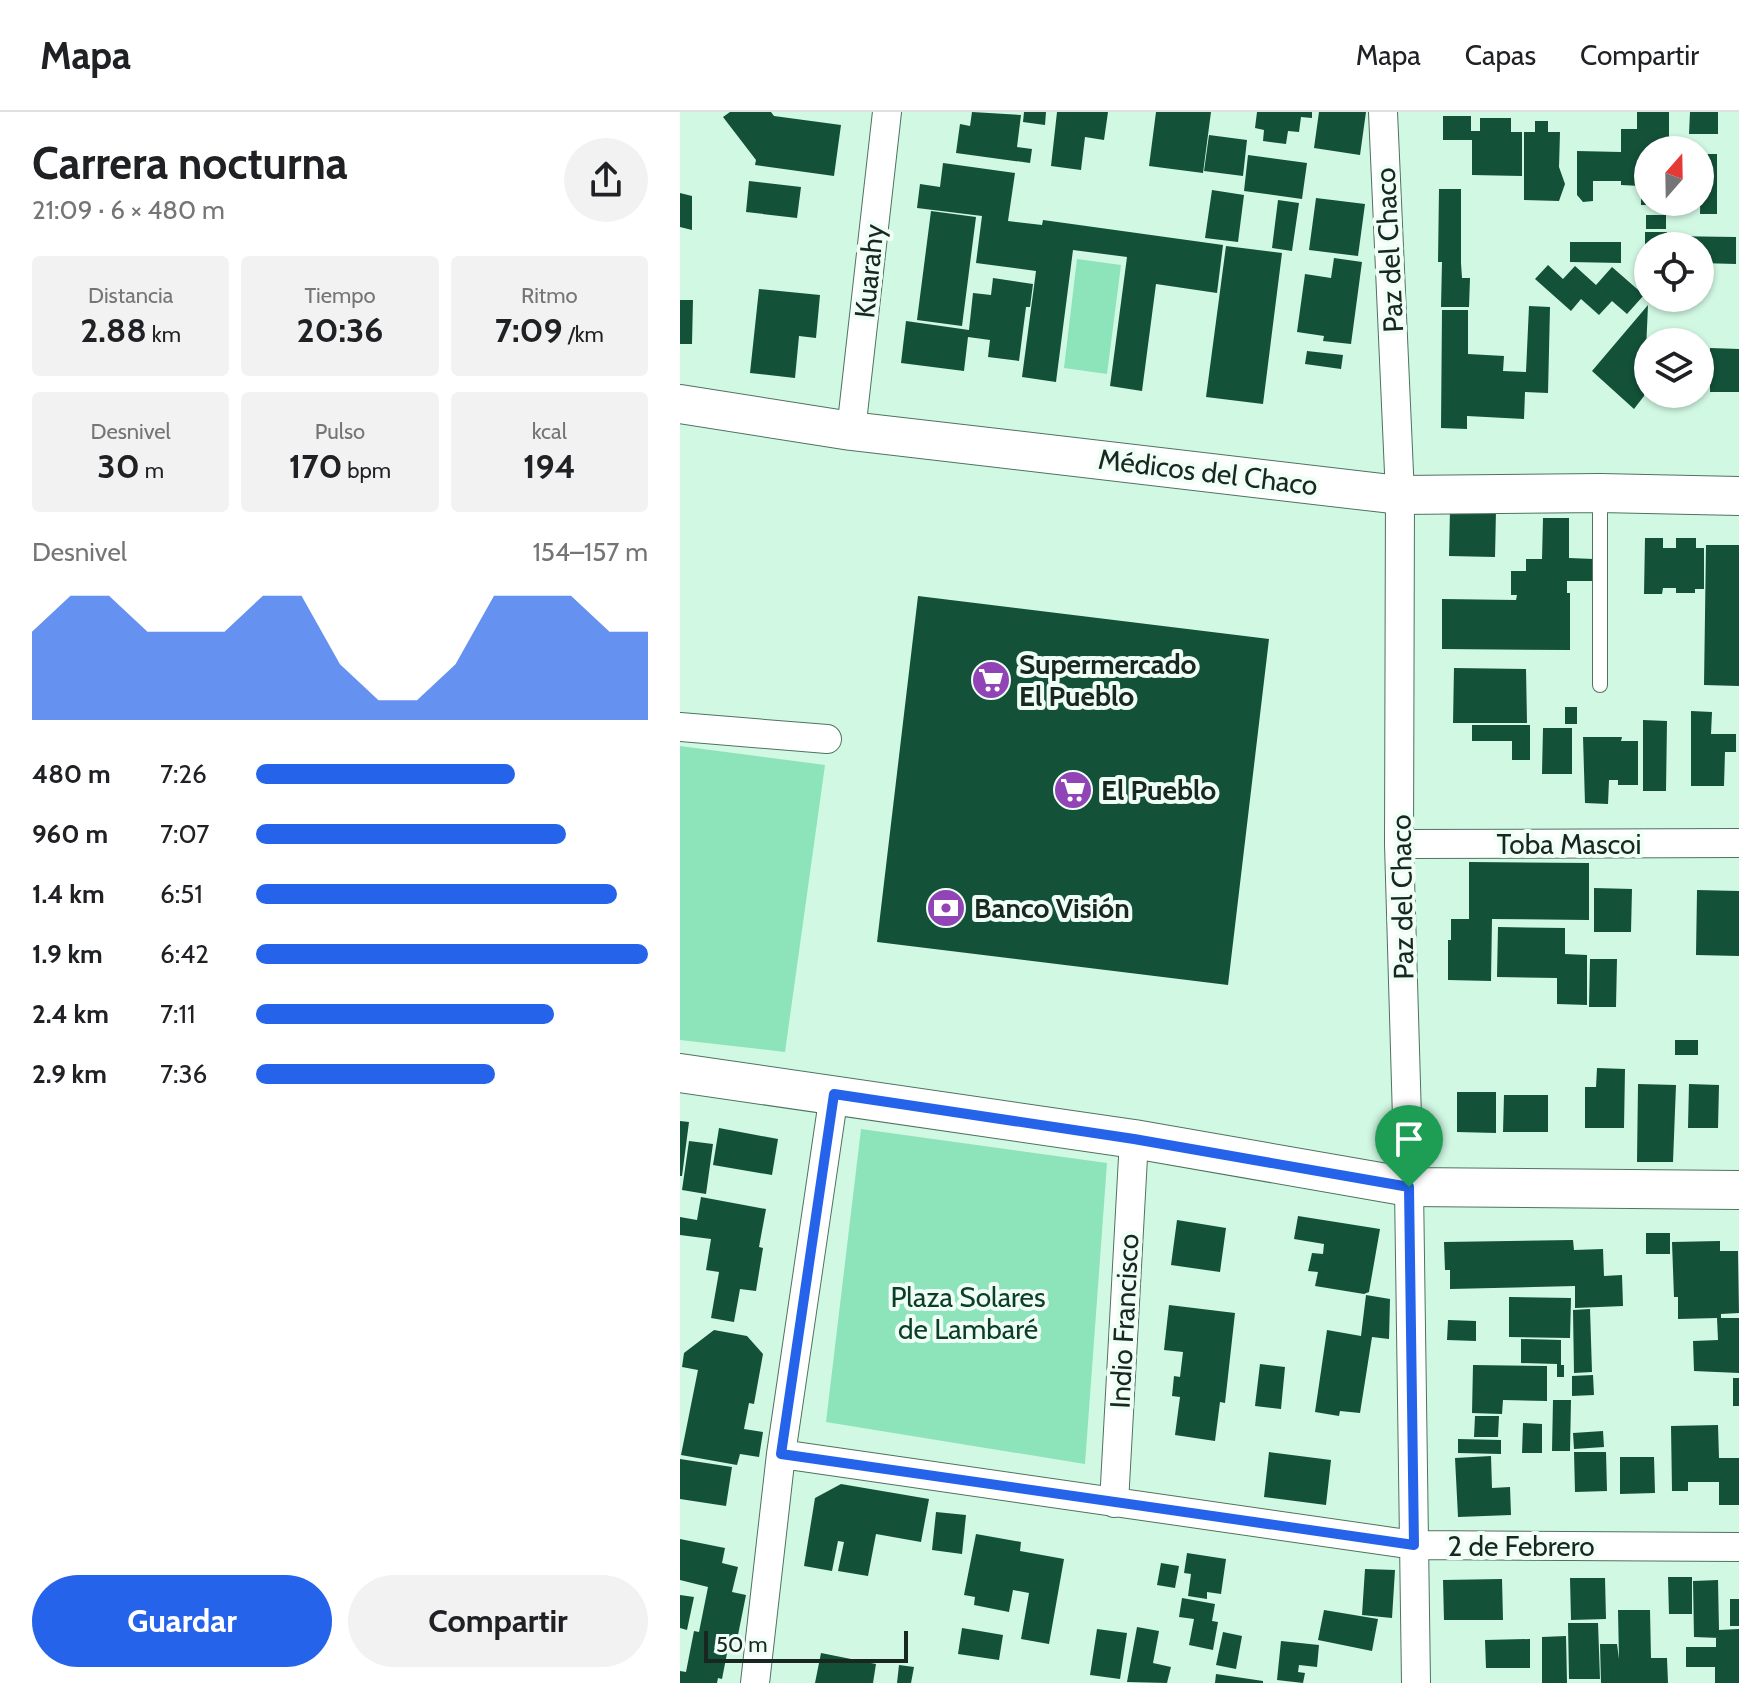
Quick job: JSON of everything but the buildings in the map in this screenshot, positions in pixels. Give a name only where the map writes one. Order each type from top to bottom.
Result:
[{"type":"main road","name":"Médicos del Chaco","points":[[680,404],[851,431],[1400,495],[1600,493],[1739,496]]},
{"type":"main road","points":[[680,1073],[1134,1139],[1409,1187],[1739,1190]]},
{"type":"street","name":"Kuarahy","points":[[851,431],[887,112]]},
{"type":"street","name":"Paz del Chaco","points":[[1383,112],[1400,495],[1399,844],[1409,1187],[1416,1683]]},
{"type":"street","points":[[680,727],[827,739]]},
{"type":"street","name":"Toba Mascoi","points":[[1399,844],[1739,843]]},
{"type":"street","points":[[755,1683],[781,1454],[834,1094]]},
{"type":"street","name":"Indio Francisco","points":[[1114,1503],[1134,1139]]},
{"type":"street","name":"2 de Febrero","points":[[781,1454],[1414,1545],[1739,1547]]},
{"type":"lane","points":[[1600,493],[1600,685]]},
{"type":"green space","points":[[1077,259],[1121,265],[1107,374],[1064,368]]},
{"type":"green space","points":[[680,746],[825,765],[785,1052],[680,1040]]},
{"type":"green space","name":"Plaza Solares de Lambaré","points":[[861,1129],[1107,1163],[1085,1464],[826,1422]]},
{"type":"place","name":"Supermercado El Pueblo","points":[[991,680]]},
{"type":"place","name":"El Pueblo","points":[[1073,790]]},
{"type":"place","name":"Banco Visión","points":[[946,908]]},
{"type":"route","points":[[834,1094],[1134,1139],[1409,1187],[1414,1545],[781,1454],[834,1094]]}]
